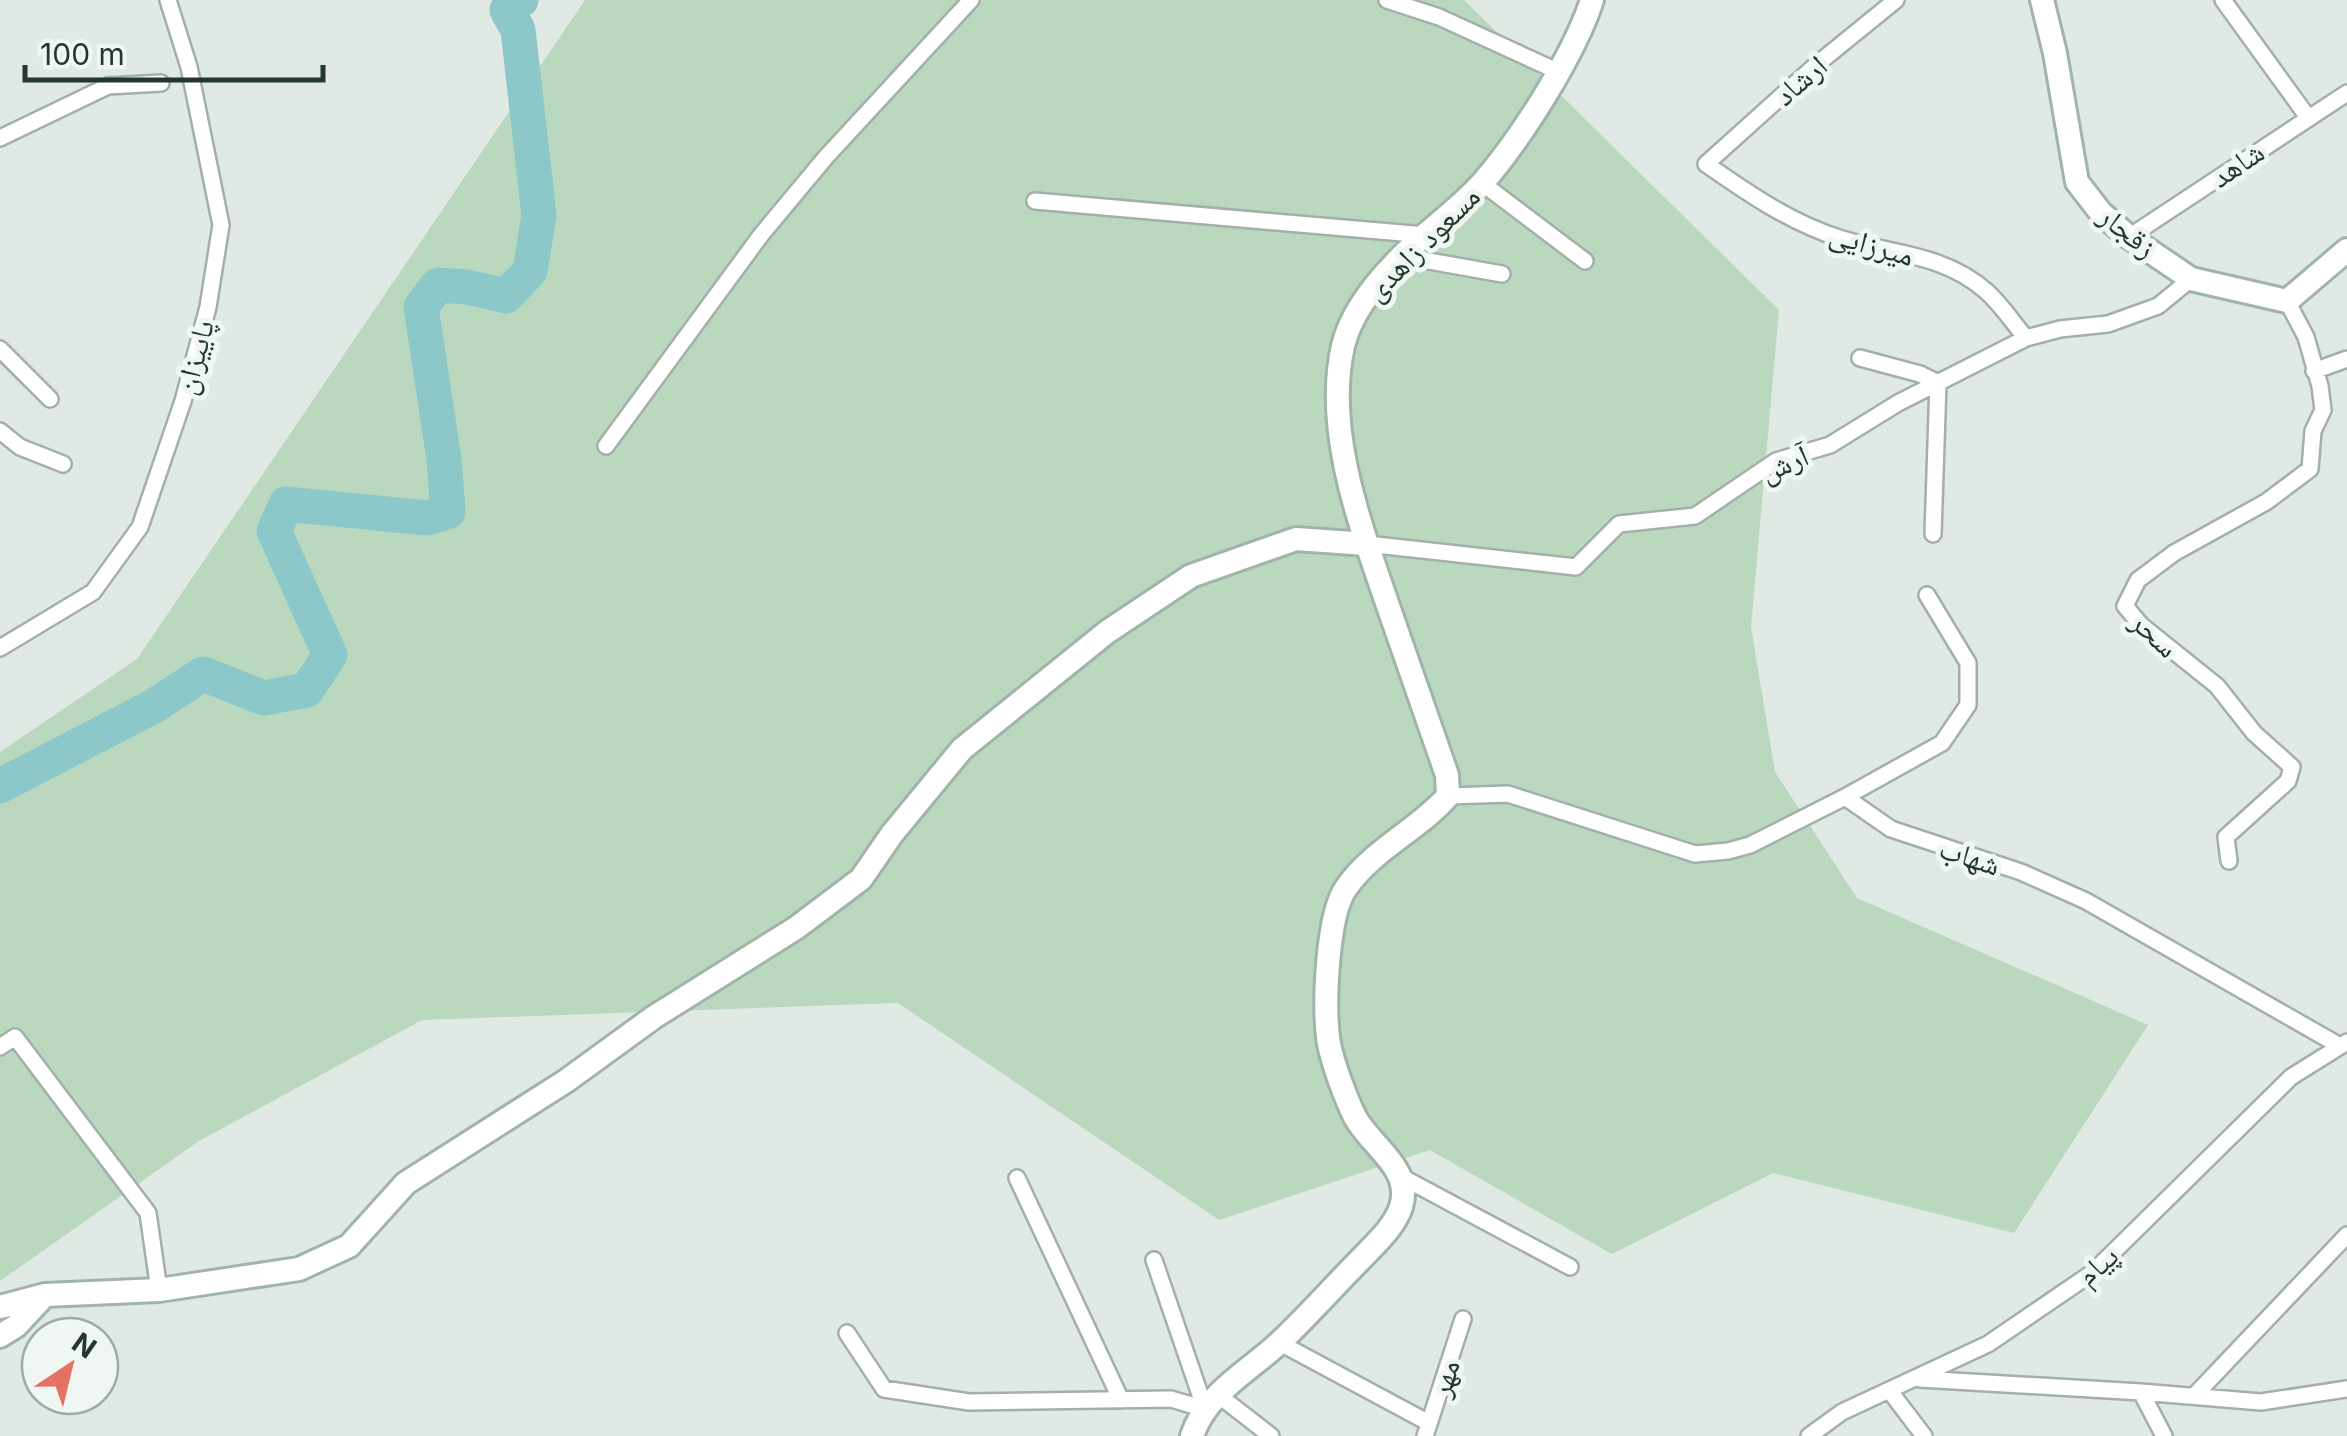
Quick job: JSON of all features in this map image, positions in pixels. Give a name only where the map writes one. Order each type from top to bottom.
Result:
[{"type":"street","name":"پاییزان","points":[[0,648],[92,592],[140,527],[208,307],[221,225],[189,68],[168,0]]},
{"type":"street","points":[[606,446],[761,235],[971,0]]},
{"type":"street","points":[[1387,0],[1439,17],[1557,71]]},
{"type":"street","name":"مسعود زاهدی","points":[[1448,796],[1447,775],[1346,474],[1338,382],[1344,342],[1358,308],[1401,256],[1482,183],[1509,148],[1557,71],[1592,0]]},
{"type":"street","name":"ارشاد","points":[[1706,164],[1816,65],[1896,0]]},
{"type":"street","name":"زقجار","points":[[2042,0],[2078,182],[2100,213],[2191,279],[2292,309]]},
{"type":"street","points":[[2223,0],[2307,116]]},
{"type":"street","points":[[0,138],[108,86],[161,83]]},
{"type":"street","name":"شاهد","points":[[2129,237],[2347,93]]},
{"type":"street","name":"میرزایی","points":[[1706,164],[1769,208],[1841,238],[1906,252],[1952,268],[1986,292],[2026,338]]},
{"type":"street","points":[[1482,183],[1585,261]]},
{"type":"street","points":[[1035,201],[1425,235]]},
{"type":"street","points":[[2292,309],[2347,250]]},
{"type":"street","points":[[1401,256],[1502,274]]},
{"type":"street","name":"آرش","points":[[1367,544],[1576,567],[1619,524],[1695,516],[1776,461],[1830,446],[1938,383],[2026,338],[2060,329],[2108,324],[2158,306],[2191,279]]},
{"type":"street","name":"سحر","points":[[2229,860],[2226,837],[2288,781],[2292,767],[2254,733],[2217,686],[2142,625],[2125,606],[2138,580],[2174,553],[2266,502],[2310,468],[2313,430],[2323,410],[2306,337],[2292,309]]},
{"type":"street","points":[[0,349],[50,399]]},
{"type":"street","points":[[1860,358],[1920,374],[1938,383],[1933,534]]},
{"type":"street","points":[[2314,371],[2347,359]]},
{"type":"street","points":[[0,432],[20,447],[62,464]]},
{"type":"street","points":[[0,1307],[45,1295],[159,1290],[299,1270],[349,1246],[406,1183],[566,1081],[654,1017],[796,928],[861,879],[892,834],[962,749],[1108,632],[1190,576],[1296,539],[1367,544]]},
{"type":"street","points":[[1570,1266],[1402,1176],[1356,1118],[1328,1039],[1329,952],[1345,890],[1367,865],[1433,813],[1448,796],[1521,797],[1696,854],[1750,845],[1845,797],[1942,742],[1968,705],[1968,663],[1926,595]]},
{"type":"street","name":"شهاب","points":[[1845,797],[1891,829],[2021,872],[2086,901],[2344,1044]]},
{"type":"street","points":[[0,1047],[15,1037],[148,1213],[159,1290]]},
{"type":"street","name":"پیام","points":[[1809,1436],[1842,1412],[1988,1344],[2092,1274],[2291,1077],[2344,1044]]},
{"type":"street","points":[[1192,1436],[1211,1402],[1280,1343],[1385,1233],[1401,1206],[1402,1176]]},
{"type":"street","points":[[1017,1178],[1122,1400]]},
{"type":"street","points":[[2194,1396],[2347,1235]]},
{"type":"street","points":[[1154,1260],[1211,1402]]},
{"type":"street","points":[[0,1336],[16,1326],[45,1295]]},
{"type":"street","name":"مهر","points":[[1427,1429],[1463,1319]]},
{"type":"street","points":[[847,1333],[884,1389],[969,1402],[1211,1402],[1271,1436]]},
{"type":"street","points":[[1280,1343],[1427,1429]]},
{"type":"street","points":[[1914,1378],[2262,1402],[2347,1390]]},
{"type":"street","points":[[1889,1390],[1924,1436]]},
{"type":"street","points":[[2141,1392],[2164,1436]]},
{"type":"green space","points":[[585,0],[1464,0],[1779,310],[1751,627],[1775,772],[1857,898],[2148,1025],[2014,1233],[1773,1173],[1612,1254],[1430,1150],[1219,1220],[898,1003],[422,1020],[199,1141],[0,1281],[0,752],[137,659]]},
{"type":"waterway","points":[[0,786],[154,706],[203,674],[264,698],[307,690],[330,655],[274,531],[286,504],[427,518],[448,512],[421,307],[438,285],[506,296],[530,271],[539,215],[518,30],[507,10],[521,0]]}]
